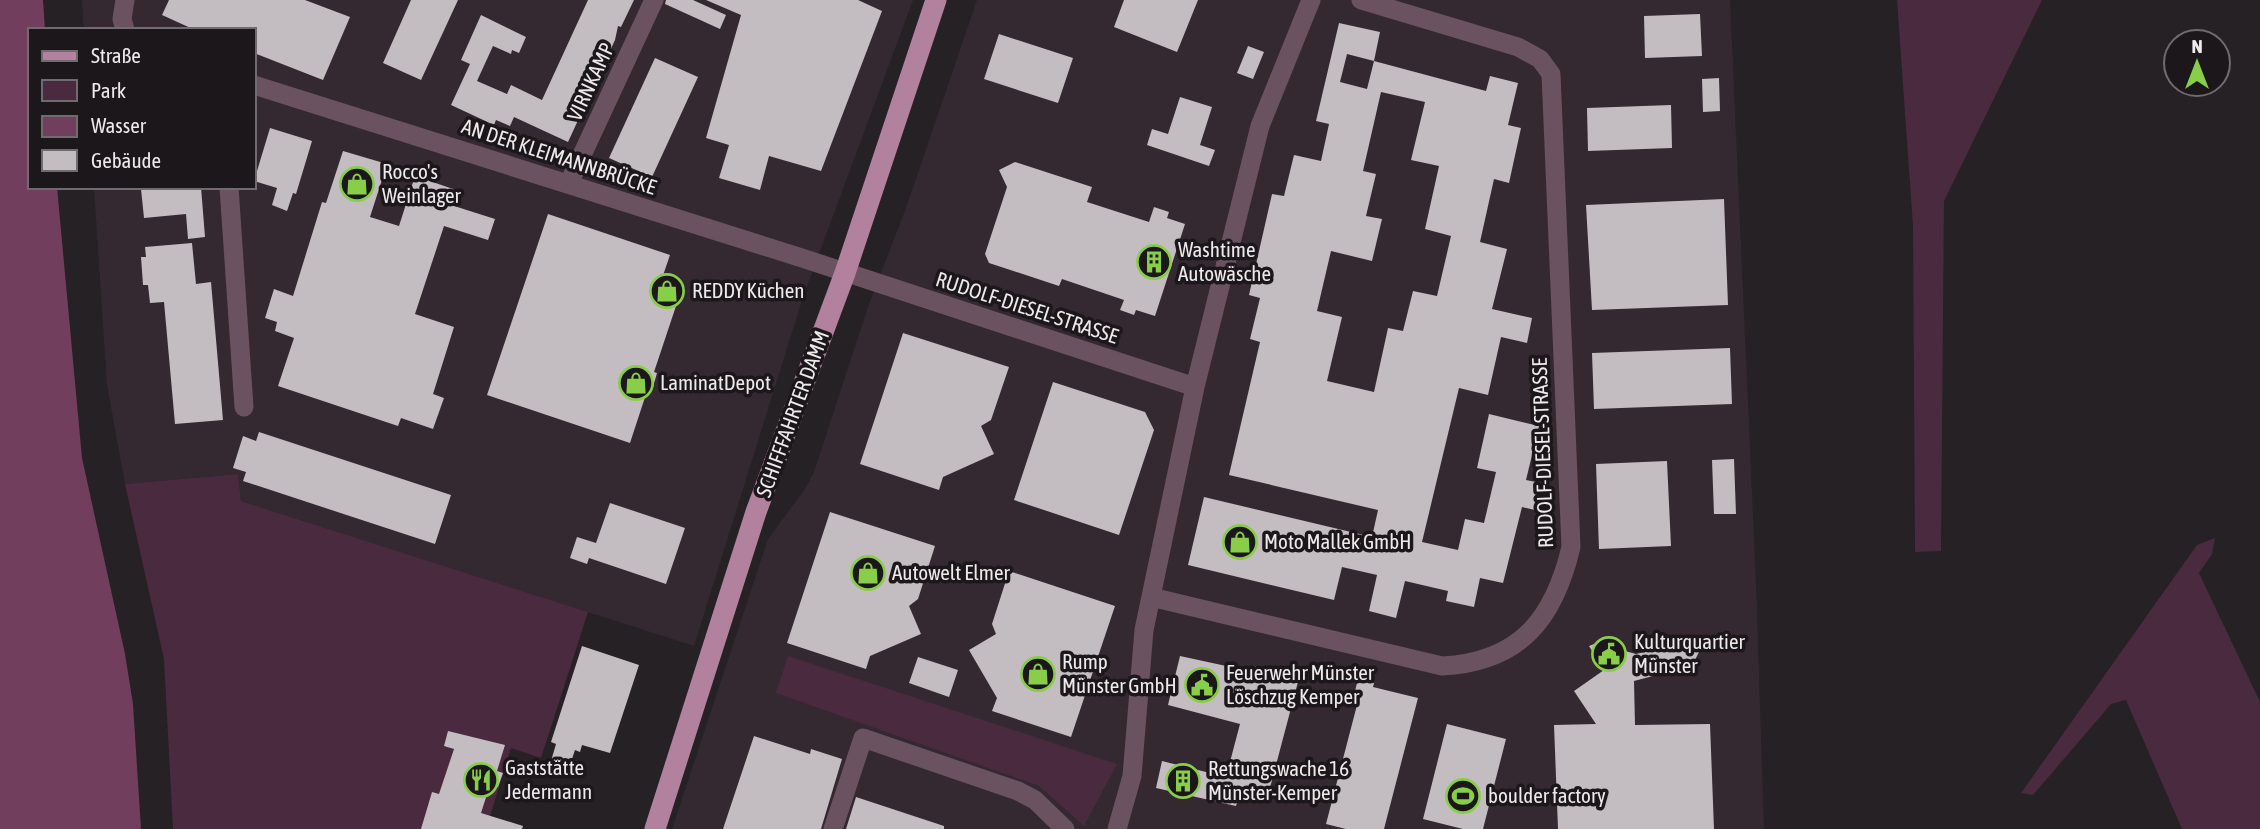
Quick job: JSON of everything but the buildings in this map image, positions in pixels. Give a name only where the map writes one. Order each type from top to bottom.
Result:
[{"type":"main road","name":"SCHIFFFAHRTER DAMM","points":[[655,829],[756,512],[845,273],[936,0]]},
{"type":"street","points":[[124,28],[122,19],[125,0]]},
{"type":"street","name":"VIRNKAMP","points":[[569,183],[654,0]]},
{"type":"street","points":[[1117,829],[1126,806],[1132,776],[1144,630],[1195,387],[1260,126],[1311,0]]},
{"type":"street","name":"RUDOLF-DIESEL-STRASSE","points":[[1151,597],[1442,666],[1468,665],[1494,658],[1528,635],[1542,619],[1564,576],[1571,547],[1551,74],[1540,59],[1517,47],[1361,0]]},
{"type":"street","name":"AN DER KLEIMANNBRÜCKE","points":[[256,91],[569,183],[845,273]]},
{"type":"street","points":[[229,189],[244,407]]},
{"type":"street","name":"RUDOLF-DIESEL-STRASSE","points":[[845,273],[1195,387]]},
{"type":"street","points":[[833,829],[863,738],[1018,791],[1035,800],[1065,829]]},
{"type":"shaded area","points":[[82,0],[913,0],[803,297],[694,646],[241,501],[238,474],[125,484],[107,385],[94,189],[256,189],[256,28],[84,28]]},
{"type":"shaded area","points":[[977,0],[1730,0],[1764,829],[672,829],[768,539],[805,489],[814,472],[869,304],[906,208]]},
{"type":"green space","points":[[1897,0],[2042,0],[1944,201],[1941,551],[1915,552],[1913,226]]},
{"type":"green space","points":[[238,474],[241,501],[588,612],[541,758],[511,748],[486,829],[173,829],[164,659],[125,484]]},
{"type":"green space","points":[[2215,538],[2212,554],[2199,573],[2260,702],[2260,829],[2182,829],[2126,700],[2111,704],[2033,795],[2021,793],[2197,545]]},
{"type":"green space","points":[[788,656],[1117,764],[1084,826],[1039,786],[776,693]]},
{"type":"water","points":[[0,0],[43,0],[45,28],[28,28],[28,189],[57,189],[82,458],[125,654],[133,704],[141,829],[0,829]]},
{"type":"place","name":"Rocco's Weinlager","points":[[357,184]]},
{"type":"place","name":"Washtime Autowäsche","points":[[1154,262]]},
{"type":"place","name":"REDDY Küchen","points":[[667,291]]},
{"type":"place","name":"LaminatDepot","points":[[636,383]]},
{"type":"place","name":"Moto Mallek GmbH","points":[[1240,542]]},
{"type":"place","name":"Autowelt Elmer","points":[[868,573]]},
{"type":"place","name":"Kulturquartier Münster","points":[[1609,654]]},
{"type":"place","name":"Rump Münster GmbH","points":[[1038,674]]},
{"type":"place","name":"Feuerwehr Münster Löschzug Kemper","points":[[1202,685]]},
{"type":"place","name":"Gaststätte Jedermann","points":[[481,780]]},
{"type":"place","name":"Rettungswache 16 Münster-Kemper","points":[[1183,781]]},
{"type":"place","name":"boulder factory","points":[[1463,796]]}]
